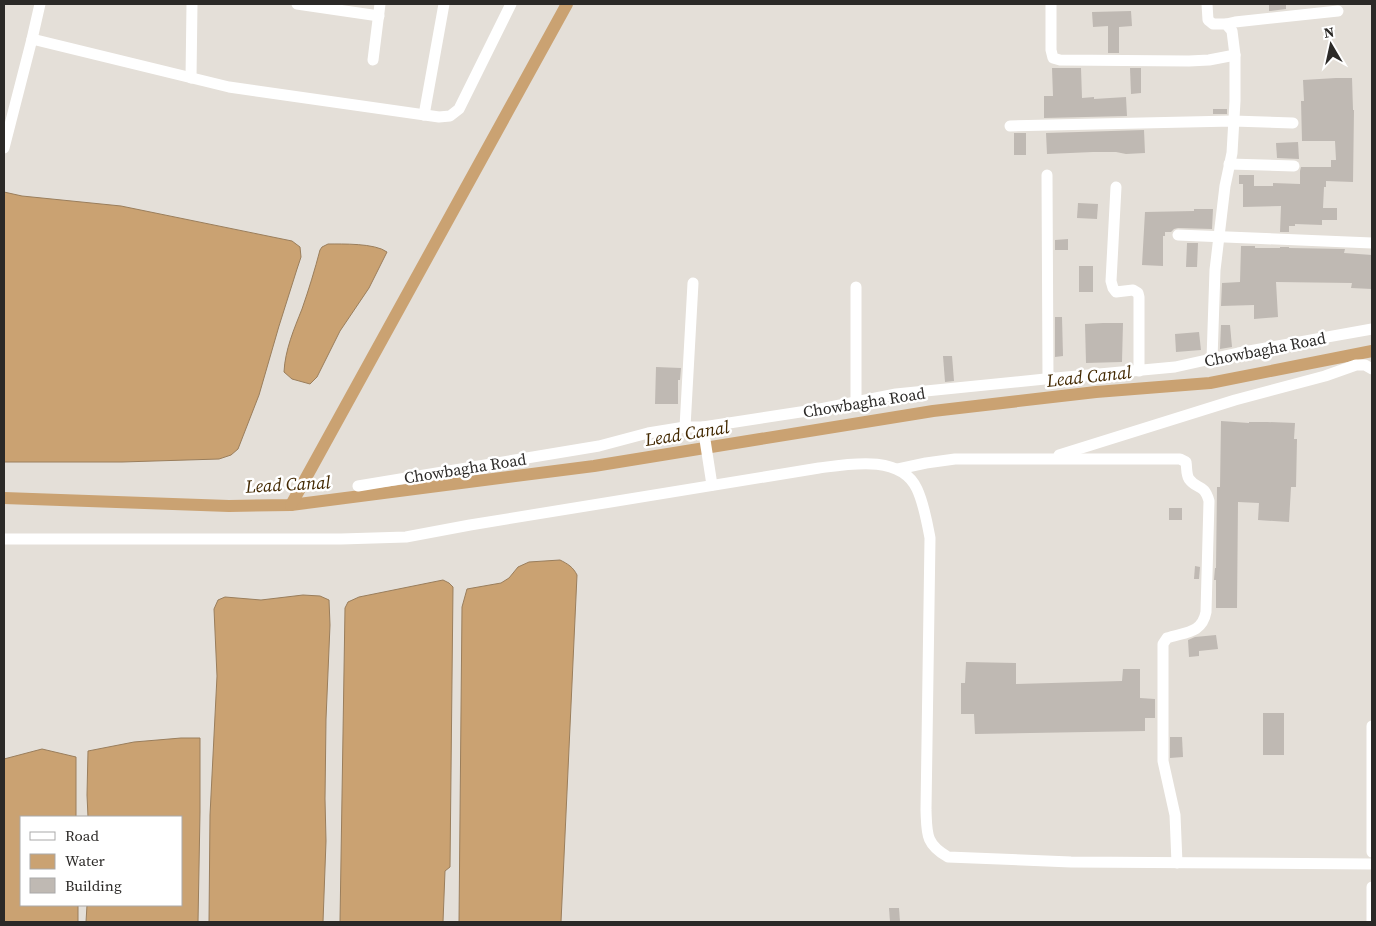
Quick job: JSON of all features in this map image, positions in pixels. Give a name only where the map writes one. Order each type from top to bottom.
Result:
[{"type":"street","points":[[4,148],[40,4]]},
{"type":"street","points":[[191,78],[192,4]]},
{"type":"street","points":[[297,4],[379,16]]},
{"type":"street","points":[[373,60],[380,4]]},
{"type":"street","points":[[424,115],[444,4]]},
{"type":"street","points":[[32,39],[229,87],[438,117],[450,116],[459,109],[511,4]]},
{"type":"street","points":[[1051,4],[1051,50],[1053,58],[1060,60],[1189,61],[1209,60],[1235,55]]},
{"type":"street","points":[[1207,4],[1208,20],[1213,24],[1338,11]]},
{"type":"street","points":[[1212,358],[1215,270],[1225,186],[1232,153],[1235,101],[1235,55],[1232,31],[1226,24]]},
{"type":"street","points":[[1010,126],[1234,121],[1293,123]]},
{"type":"street","points":[[1229,164],[1294,166]]},
{"type":"street","points":[[1047,175],[1048,379]]},
{"type":"street","points":[[1116,187],[1111,281],[1112,288],[1116,292],[1133,290],[1138,293],[1139,371]]},
{"type":"street","points":[[1178,236],[1372,243]]},
{"type":"street","points":[[685,427],[693,283]]},
{"type":"street","points":[[856,287],[856,402]]},
{"type":"street","name":"Chowbagha Road","points":[[358,486],[599,446],[648,433],[685,427],[703,427],[820,409],[896,394],[1175,367],[1212,358],[1372,329]]},
{"type":"street","points":[[1048,458],[1356,365],[1366,365],[1372,369]]},
{"type":"street","points":[[703,427],[712,486]]},
{"type":"street","points":[[898,469],[955,459],[1180,459],[1186,462],[1186,472],[1189,479],[1207,493],[1206,612],[1200,626],[1194,630],[1167,638],[1163,644],[1163,761],[1174,815],[1177,863]]},
{"type":"street","points":[[4,539],[341,539],[406,537],[470,525],[853,464],[879,464],[898,469],[910,478],[917,488],[928,523],[930,538],[926,810],[927,832],[935,848],[948,857],[1071,862],[1372,864]]},
{"type":"street","points":[[1372,726],[1372,852]]},
{"type":"street","points":[[1372,887],[1372,922]]},
{"type":"water","points":[[4,192],[22,196],[121,206],[292,241],[300,247],[301,257],[259,395],[238,449],[231,455],[219,459],[122,462],[4,462]]},
{"type":"water","points":[[328,244],[375,247],[387,252],[369,288],[340,331],[317,377],[310,384],[292,379],[284,372],[286,356],[320,250]]},
{"type":"water","points":[[560,560],[570,566],[577,575],[561,922],[459,922],[462,607],[467,589],[501,583],[509,578],[518,567],[529,562]]},
{"type":"water","points":[[443,580],[453,587],[450,867],[445,871],[443,922],[340,922],[345,608],[348,602],[359,597]]},
{"type":"water","points":[[303,595],[320,596],[329,600],[323,922],[209,922],[210,815],[217,676],[214,609],[218,600],[225,597],[261,600]]},
{"type":"water","points":[[200,738],[198,922],[86,922],[87,906],[182,906],[182,816],[88,816],[88,751],[134,742]]},
{"type":"water","points":[[42,749],[76,757],[76,816],[20,816],[20,906],[78,906],[78,922],[4,922],[4,759]]},
{"type":"building","points":[[1269,4],[1286,4],[1286,9],[1269,11]]},
{"type":"building","points":[[1131,11],[1132,26],[1119,27],[1119,53],[1108,53],[1108,26],[1093,27],[1092,12]]},
{"type":"building","points":[[1052,68],[1081,68],[1082,98],[1126,97],[1127,116],[1044,118],[1044,96],[1053,96]]},
{"type":"building","points":[[1130,68],[1141,68],[1141,93],[1131,94]]},
{"type":"building","points":[[1352,78],[1354,110],[1353,182],[1326,181],[1323,208],[1337,208],[1337,220],[1322,220],[1322,225],[1295,224],[1295,226],[1289,226],[1289,232],[1280,232],[1281,206],[1243,207],[1243,184],[1239,184],[1239,175],[1254,175],[1254,186],[1273,186],[1273,183],[1300,184],[1301,167],[1331,167],[1331,160],[1336,160],[1335,141],[1302,141],[1301,101],[1304,101],[1303,80]]},
{"type":"building","points":[[1213,109],[1227,109],[1227,114],[1213,114]]},
{"type":"building","points":[[1144,130],[1145,153],[1093,152],[1047,154],[1046,133]]},
{"type":"building","points":[[1014,133],[1026,133],[1026,155],[1014,155]]},
{"type":"building","points":[[1298,142],[1299,159],[1277,158],[1276,143]]},
{"type":"building","points":[[1078,203],[1098,204],[1097,219],[1077,218]]},
{"type":"building","points":[[1194,209],[1213,209],[1212,229],[1178,228],[1171,232],[1165,232],[1165,236],[1163,236],[1163,266],[1142,265],[1145,212],[1194,211]]},
{"type":"building","points":[[1068,239],[1068,250],[1055,250],[1055,240]]},
{"type":"building","points":[[1187,243],[1198,243],[1197,267],[1186,267]]},
{"type":"building","points":[[1241,246],[1255,246],[1255,248],[1345,249],[1344,253],[1372,255],[1372,289],[1351,288],[1352,283],[1276,282],[1278,317],[1254,319],[1254,305],[1221,306],[1222,283],[1240,282]]},
{"type":"building","points":[[1079,266],[1093,266],[1093,292],[1079,292]]},
{"type":"building","points":[[1055,317],[1062,317],[1063,356],[1055,357]]},
{"type":"building","points":[[1123,323],[1122,362],[1086,363],[1085,324]]},
{"type":"building","points":[[1221,325],[1230,325],[1232,347],[1220,349]]},
{"type":"building","points":[[1199,332],[1201,350],[1176,352],[1175,334]]},
{"type":"building","points":[[943,356],[952,356],[954,381],[945,382]]},
{"type":"building","points":[[656,367],[681,368],[680,380],[678,380],[678,404],[655,404]]},
{"type":"building","points":[[1221,421],[1295,423],[1294,439],[1297,439],[1296,487],[1291,487],[1289,522],[1258,520],[1259,503],[1238,502],[1237,608],[1216,608],[1216,580],[1214,580],[1216,568],[1217,487],[1220,487]]},
{"type":"building","points":[[1169,508],[1182,508],[1182,520],[1169,520]]},
{"type":"building","points":[[1195,566],[1200,567],[1199,579],[1194,579]]},
{"type":"building","points":[[1216,635],[1218,649],[1199,651],[1199,656],[1189,657],[1188,640],[1195,637]]},
{"type":"building","points":[[966,662],[1016,663],[1016,684],[1122,681],[1123,669],[1140,669],[1140,698],[1155,699],[1155,718],[1145,718],[1145,731],[975,734],[974,714],[961,714],[961,683],[965,683]]},
{"type":"building","points":[[1263,713],[1284,713],[1284,755],[1263,755]]},
{"type":"building","points":[[1170,737],[1182,737],[1183,757],[1170,758]]},
{"type":"building","points":[[889,908],[899,908],[900,922],[890,922]]},
{"type":"waterway","points":[[291,505],[567,4]]},
{"type":"waterway","name":"Lead Canal","points":[[4,498],[229,506],[291,505],[594,466],[933,411],[1096,392],[1210,383],[1372,351]]}]
